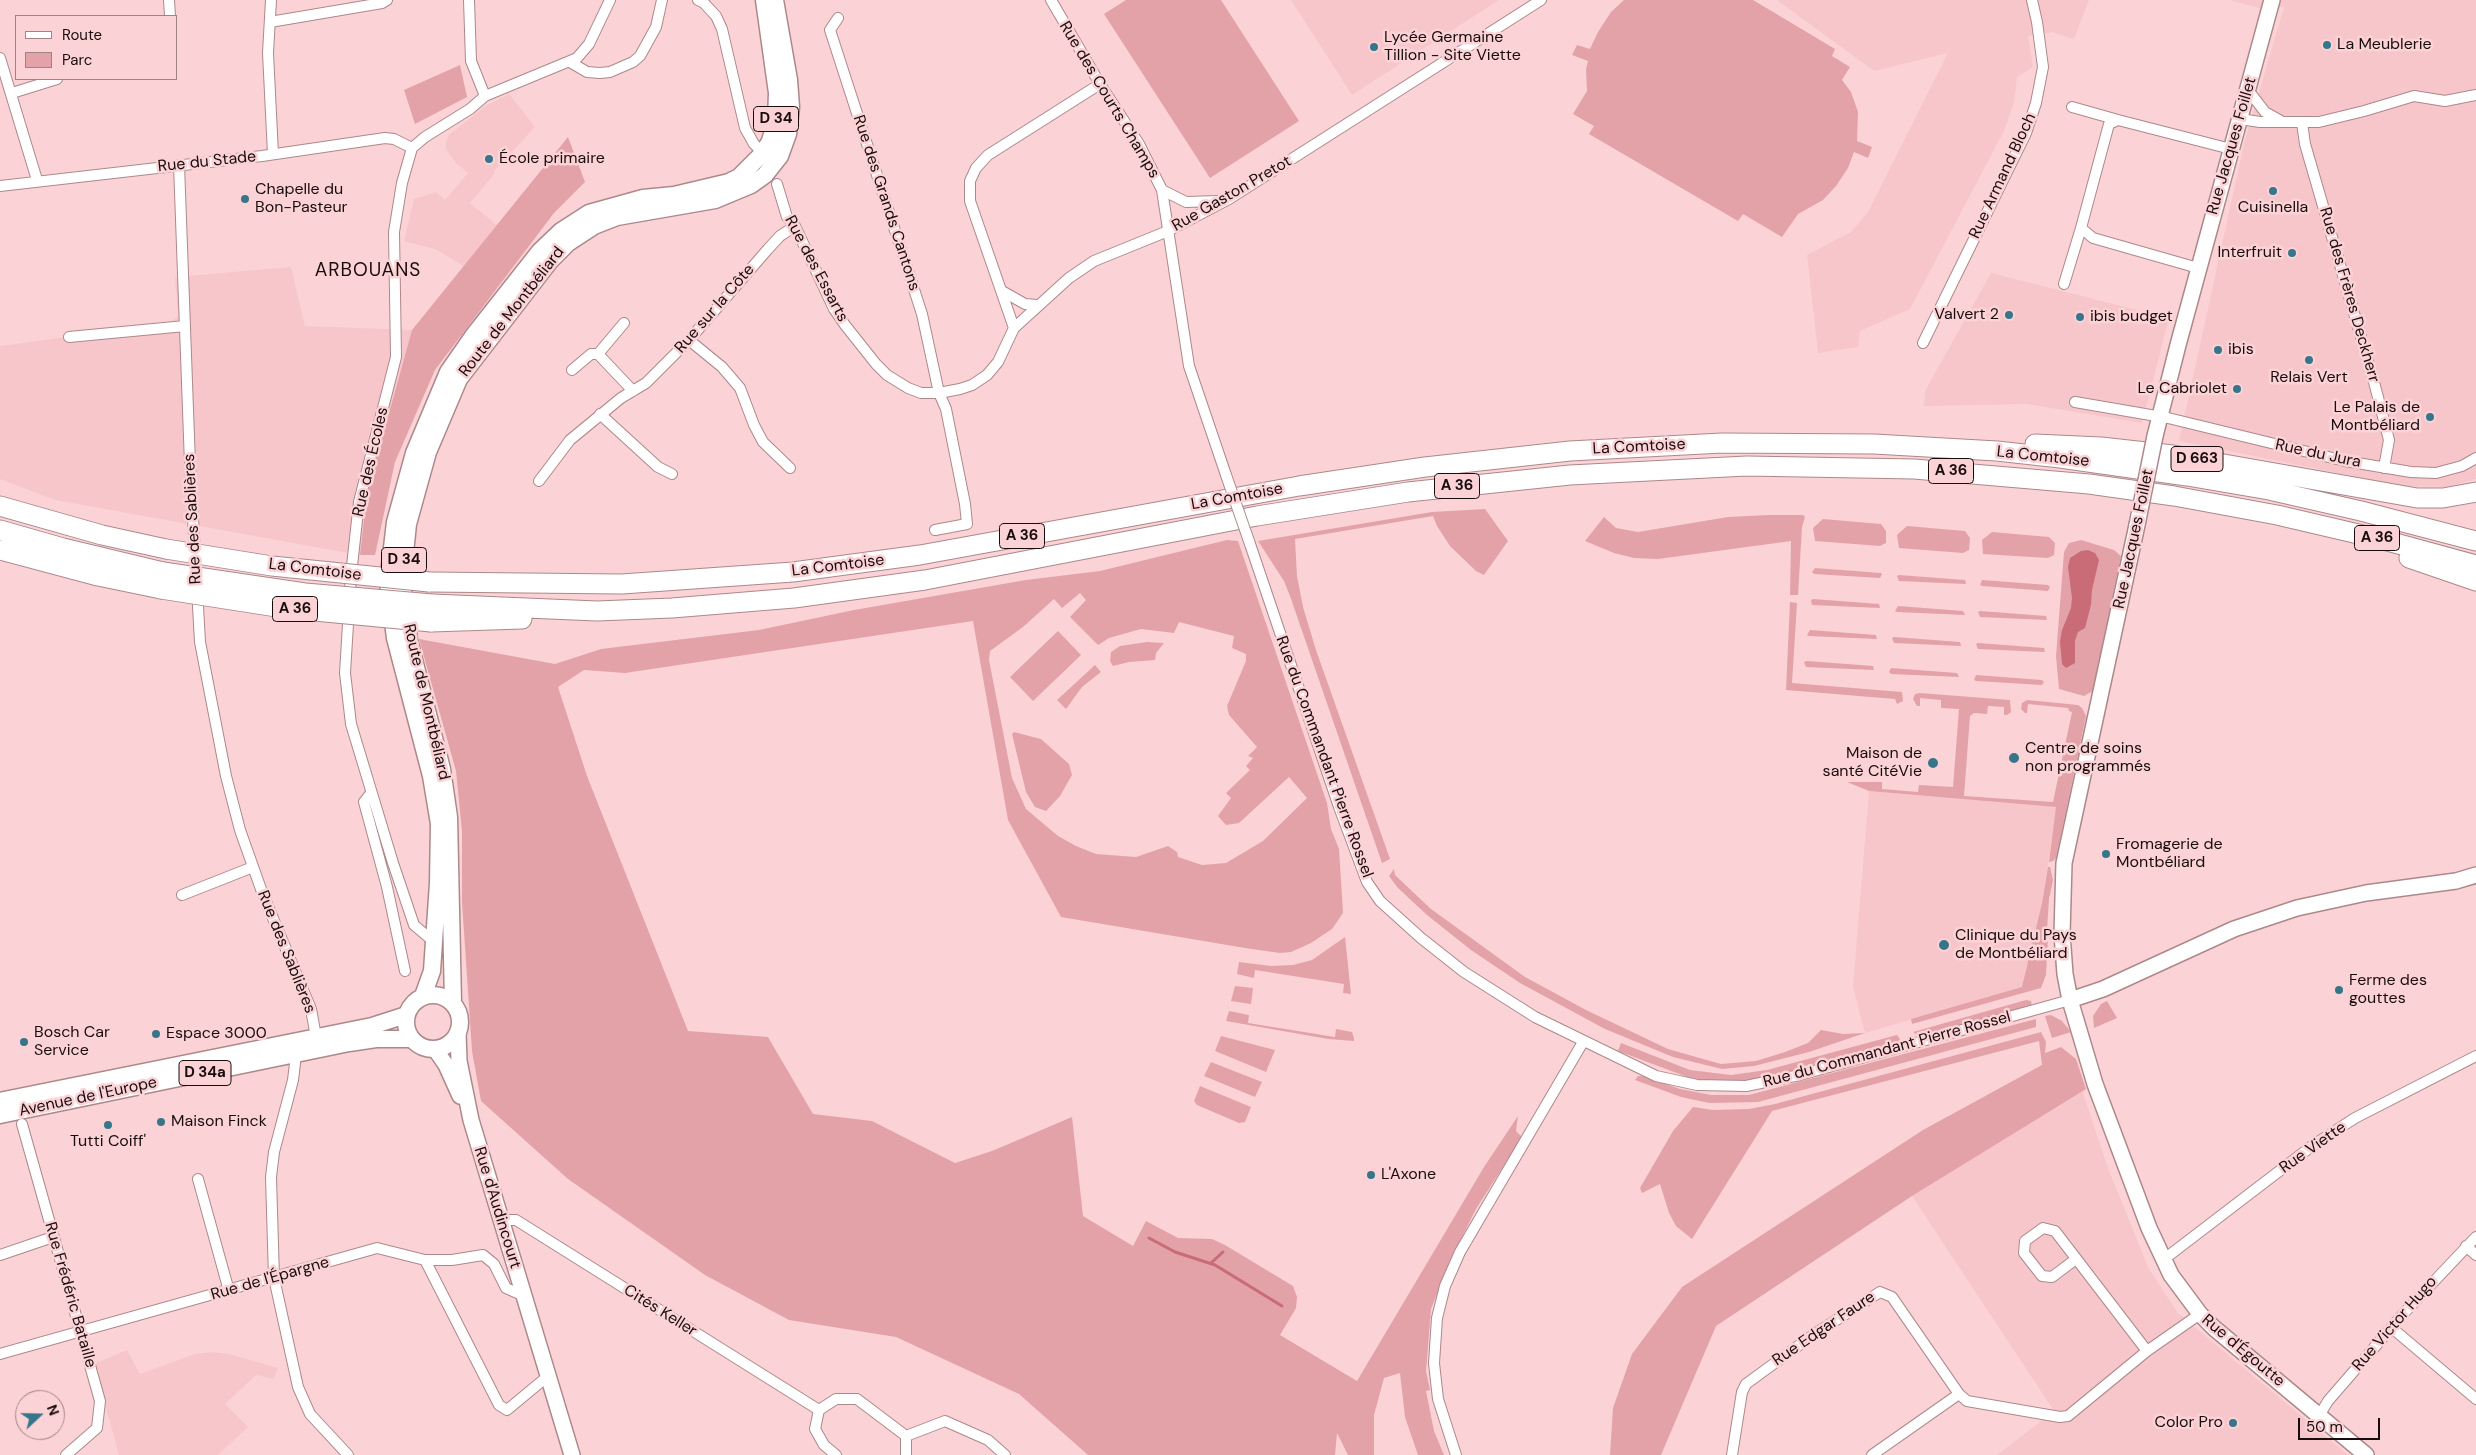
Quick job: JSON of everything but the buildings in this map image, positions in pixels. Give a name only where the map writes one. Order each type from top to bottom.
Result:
[{"type":"highway","name":"La Comtoise","points":[[0,506],[102,535],[166,549],[272,566],[429,582],[622,584],[793,572],[920,555],[1349,478],[1478,460],[1570,451],[1722,443],[1915,446],[2040,456],[2221,482],[2352,508],[2476,541]]},
{"type":"highway","name":"D 663","points":[[1915,446],[2016,444],[2101,447],[2173,455],[2260,469],[2398,496],[2436,498],[2476,492]]},
{"type":"highway","name":"La Comtoise","points":[[0,530],[162,580],[283,608],[431,613],[487,621],[597,611],[710,605],[836,593],[934,578],[1228,521],[1344,502],[1475,484],[1623,471],[1792,466],[1959,471],[2089,484],[2174,496],[2277,515],[2476,565]]},
{"type":"highway","points":[[2277,515],[2476,581]]},
{"type":"highway","name":"La Comtoise","points":[[0,550],[88,574],[162,580]]},
{"type":"main road","name":"Route de Montbéliard","points":[[423,996],[432,971],[438,882],[439,824],[431,776],[395,638],[388,582],[395,522],[418,444],[448,372],[473,336],[530,264],[561,231],[589,213],[643,198],[674,196],[729,182],[739,177],[763,153],[770,141],[776,120],[777,93],[764,0]]},
{"type":"main road","name":"Route de Montbéliard","points":[[453,1003],[450,817],[442,769],[410,640],[402,582],[408,524],[428,452],[459,379],[550,261],[568,243],[594,226],[618,217],[715,200],[751,185],[766,175],[780,156],[788,134],[791,107],[789,80],[775,0]]},
{"type":"main road","name":"Rue Jacques Foillet","points":[[2095,1084],[2070,1000],[2065,974],[2062,934],[2064,863],[2155,436],[2198,268],[2272,0]]},
{"type":"main road","points":[[2070,1000],[2102,989],[2234,929],[2297,908],[2366,893],[2456,881],[2476,875]]},
{"type":"main road","points":[[2456,881],[2476,882]]},
{"type":"main road","points":[[433,941],[445,949],[452,959]]},
{"type":"main road","points":[[439,995],[453,1003],[460,1017],[458,1033],[449,1044],[435,1049],[426,1049],[411,1039],[405,1023],[406,1014],[410,1006],[423,996],[439,995]]},
{"type":"main road","name":"Avenue de l'Europe","points":[[0,1101],[372,1026],[406,1014]]},
{"type":"main road","name":"Rue d'Audincourt","points":[[458,1033],[459,1061],[471,1120],[572,1455]]},
{"type":"main road","name":"Avenue de l'Europe","points":[[0,1115],[376,1039],[411,1039]]},
{"type":"main road","name":"Rue d'Audincourt","points":[[435,1049],[446,1064],[471,1120]]},
{"type":"main road","name":"Rue d'Égoutte","points":[[2095,1084],[2149,1228],[2171,1275],[2200,1314],[2366,1455]]},
{"type":"street","points":[[169,0],[170,15]]},
{"type":"street","points":[[271,0],[268,53],[273,154]]},
{"type":"street","points":[[270,22],[382,3],[387,0]]},
{"type":"street","points":[[469,0],[471,61],[485,96]]},
{"type":"street","points":[[412,148],[485,96],[570,62],[589,44],[610,0]]},
{"type":"street","points":[[570,62],[587,72],[600,73],[629,64],[640,56],[656,27],[662,0]]},
{"type":"street","points":[[698,0],[704,3],[716,16],[722,29],[745,128],[754,144],[763,153]]},
{"type":"street","name":"Rue des Courts Champs","points":[[1051,0],[1100,84],[1139,144],[1162,190],[1168,231]]},
{"type":"street","name":"Rue Gaston Pretot","points":[[939,393],[972,385],[987,375],[998,362],[1014,328],[1037,305],[1069,278],[1094,261],[1168,231],[1229,199],[1541,0]]},
{"type":"street","name":"Rue Armand Bloch","points":[[1923,343],[2026,133],[2036,104],[2042,67],[2037,22],[2032,0]]},
{"type":"street","name":"Rue des Grands Cantons","points":[[838,18],[830,30],[922,314],[939,393]]},
{"type":"street","points":[[0,58],[37,180]]},
{"type":"street","points":[[12,93],[54,80]]},
{"type":"street","points":[[1014,328],[970,201],[970,182],[976,168],[988,154],[1100,84]]},
{"type":"street","points":[[2248,90],[2265,112],[2282,121]]},
{"type":"street","points":[[2240,119],[2260,122],[2282,121],[2302,123],[2364,112],[2414,96],[2445,101],[2476,95]]},
{"type":"street","points":[[2072,106],[2118,120],[2231,149]]},
{"type":"street","points":[[2064,284],[2109,124],[2118,120]]},
{"type":"street","name":"Rue des Frères Deckherr","points":[[2302,123],[2308,152],[2389,440],[2384,468]]},
{"type":"street","name":"Rue du Stade","points":[[0,186],[37,180],[273,154],[385,138],[394,139],[412,148]]},
{"type":"street","name":"Rue des Écoles","points":[[412,148],[402,183],[394,232],[396,357],[359,502],[351,575],[345,673],[351,724],[371,793],[414,925],[433,941]]},
{"type":"street","name":"Rue des Sablières","points":[[179,165],[200,642],[226,776],[253,867],[311,1008],[316,1038]]},
{"type":"street","name":"Rue des Essarts","points":[[776,184],[788,217],[795,226],[834,309],[876,364],[887,375],[908,388],[922,393],[939,393]]},
{"type":"street","points":[[1162,190],[1186,202],[1213,202],[1229,199]]},
{"type":"street","name":"Rue sur la Côte","points":[[539,481],[570,440],[600,414],[646,383],[690,340],[780,236],[795,226]]},
{"type":"street","points":[[2081,228],[2093,238],[2198,268]]},
{"type":"street","name":"Rue du Commandant Pierre Rossel","points":[[1168,231],[1189,366],[1339,807],[1368,882],[1376,895],[1421,938],[1464,972],[1535,1017],[1656,1076],[1697,1084],[1746,1086],[1800,1075],[2070,1000]]},
{"type":"street","points":[[1001,290],[1024,304],[1037,305]]},
{"type":"street","points":[[598,354],[624,323]]},
{"type":"street","points":[[68,337],[185,326]]},
{"type":"street","points":[[690,340],[722,367],[740,388],[763,442],[790,468]]},
{"type":"street","points":[[572,370],[591,354],[598,354],[633,391]]},
{"type":"street","points":[[935,530],[967,524],[946,409],[939,393]]},
{"type":"street","name":"Rue du Jura","points":[[2075,402],[2160,417],[2302,451],[2384,468],[2436,473],[2462,466],[2476,458]]},
{"type":"street","points":[[600,414],[658,467],[672,474]]},
{"type":"street","points":[[371,793],[364,802],[387,887],[405,971]]},
{"type":"street","points":[[182,895],[253,867]]},
{"type":"street","points":[[1456,1455],[1438,1399],[1434,1364],[1437,1318],[1445,1286],[1460,1252],[1583,1042]]},
{"type":"street","points":[[296,1055],[293,1080],[274,1152],[271,1177],[274,1278],[298,1387],[310,1414],[348,1455]]},
{"type":"street","name":"Rue Viette","points":[[2163,1260],[2312,1146],[2355,1118],[2476,1056]]},
{"type":"street","name":"Rue Frédéric Bataille","points":[[22,1124],[100,1402],[97,1428],[66,1455]]},
{"type":"street","points":[[198,1180],[228,1291]]},
{"type":"street","name":"Cités Keller","points":[[500,1220],[516,1220],[819,1410]]},
{"type":"street","points":[[2076,1259],[2052,1277],[2042,1276],[2024,1252],[2024,1241],[2043,1228],[2055,1231],[2147,1351]]},
{"type":"street","name":"Rue Victor Hugo","points":[[2319,1416],[2328,1401],[2476,1236]]},
{"type":"street","points":[[0,1255],[54,1237]]},
{"type":"street","points":[[2466,1246],[2476,1255]]},
{"type":"street","name":"Rue de l'Épargne","points":[[0,1354],[378,1248],[425,1260],[452,1260],[483,1255],[497,1260],[506,1288],[524,1296]]},
{"type":"street","points":[[425,1260],[499,1405],[506,1410],[548,1376]]},
{"type":"street","name":"Rue Edgar Faure","points":[[1732,1455],[1742,1392],[1746,1384],[1813,1335],[1880,1292],[1892,1297],[1959,1394]]},
{"type":"street","points":[[1872,1455],[1959,1394],[1967,1401],[2060,1417],[2068,1416],[2147,1351],[2200,1314]]},
{"type":"street","points":[[2392,1328],[2476,1400]]},
{"type":"street","points":[[836,1455],[824,1445],[815,1429],[819,1410],[836,1399],[857,1399],[906,1436]]},
{"type":"street","points":[[906,1436],[946,1421],[988,1440],[1006,1455]]},
{"type":"street","points":[[906,1436],[906,1455]]},
{"type":"shaded area","name":"Lycée Germaine Tillion - Site Viette","points":[[1291,0],[1499,0],[1352,95]]},
{"type":"shaded area","points":[[1777,0],[2089,0],[2074,39],[2052,32],[2028,36],[2033,67],[2017,77],[2014,103],[2004,131],[1910,309],[1860,331],[1858,347],[1818,353],[1807,255],[1851,232],[1868,212],[1948,53],[1874,71]]},
{"type":"shaded area","points":[[2230,0],[2476,0],[2476,479],[2447,487],[2402,486],[2179,441],[2244,144],[2284,7],[2259,8]]},
{"type":"shaded area","points":[[509,94],[535,127],[494,171],[495,173],[470,203],[497,225],[464,266],[435,249],[404,241],[414,199],[436,192],[445,200],[468,173],[456,163],[446,149],[449,135],[487,105]]},
{"type":"shaded area","points":[[291,267],[305,326],[412,330],[367,493],[360,555],[55,500],[0,479],[0,346],[170,323],[178,316],[175,277]]},
{"type":"shaded area","points":[[1991,273],[2169,318],[2142,423],[2027,404],[1924,406],[1925,391]]},
{"type":"shaded area","points":[[2088,550],[2095,553],[2099,560],[2092,590],[2091,605],[2085,628],[2078,632],[2075,641],[2075,663],[2066,668],[2062,664],[2060,642],[2062,630],[2071,608],[2072,598],[2068,567],[2070,558],[2081,551]]},
{"type":"shaded area","name":"Clinique du Pays de Montbéliard","points":[[1869,791],[2057,807],[2042,903],[2023,987],[1865,1033],[1853,987]]},
{"type":"shaded area","points":[[2082,1090],[2108,1168],[2149,1269],[2178,1313],[2348,1455],[1997,1455],[2054,1411],[1912,1196]]},
{"type":"shaded area","points":[[127,1350],[140,1374],[195,1354],[212,1352],[229,1354],[278,1368],[274,1379],[256,1375],[225,1404],[248,1427],[218,1455],[119,1455],[94,1364]]},
{"type":"green space","points":[[1126,0],[1221,0],[1299,121],[1210,178],[1104,14]]},
{"type":"green space","points":[[1624,0],[1753,0],[1835,49],[1832,56],[1850,67],[1842,80],[1851,92],[1858,112],[1857,141],[1872,147],[1868,158],[1854,152],[1848,168],[1836,186],[1823,200],[1798,214],[1782,237],[1743,214],[1738,221],[1589,134],[1594,126],[1573,114],[1587,91],[1586,69],[1588,61],[1572,55],[1577,45],[1590,49],[1611,12]]},
{"type":"green space","points":[[460,65],[467,97],[415,124],[404,90]]},
{"type":"green space","points":[[568,137],[585,182],[554,213],[435,370],[395,462],[375,555],[360,555],[367,493],[412,330]]},
{"type":"green space","points":[[1485,509],[1508,541],[1484,575],[1476,571],[1450,546],[1433,516],[1295,539],[1297,576],[1303,607],[1316,650],[1390,859],[1382,863],[1290,596],[1284,581],[1258,541],[1432,512]]},
{"type":"green space","points":[[1803,515],[1805,517],[1802,527],[1798,595],[1790,595],[1791,541],[1658,559],[1634,558],[1614,553],[1585,541],[1604,517],[1616,528],[1638,532],[1728,517]]},
{"type":"green space","points":[[1823,519],[1881,524],[1886,531],[1886,543],[1880,546],[1815,541],[1813,528]]},
{"type":"green space","points":[[1907,526],[1965,531],[1970,538],[1969,550],[1963,553],[1899,548],[1897,535]]},
{"type":"green space","points":[[1992,532],[2049,537],[2055,543],[2054,555],[2048,558],[1983,554],[1982,540]]},
{"type":"green space","points":[[1227,540],[1238,541],[1327,803],[1331,829],[1339,849],[1343,913],[1332,929],[1311,943],[1291,952],[1280,953],[1061,917],[1008,820],[973,621],[625,673],[584,670],[558,687],[587,776],[688,1031],[768,1037],[813,1114],[872,1121],[955,1163],[992,1151],[1072,1117],[1083,1216],[1133,1246],[1146,1221],[1178,1238],[1212,1239],[1225,1245],[1293,1286],[1297,1297],[1296,1308],[1280,1335],[1357,1381],[1484,1167],[1518,1116],[1516,1131],[1522,1137],[1476,1209],[1451,1259],[1431,1309],[1426,1371],[1430,1390],[1426,1391],[1434,1431],[1444,1455],[1418,1455],[1405,1417],[1400,1373],[1384,1378],[1374,1415],[1374,1455],[1348,1455],[1337,1433],[1335,1455],[1088,1455],[1019,1394],[896,1337],[789,1320],[705,1275],[568,1179],[481,1101],[472,1051],[462,902],[462,831],[456,771],[419,639],[555,664],[601,649],[759,630],[854,610],[1026,580],[1100,571]],"holes":[[[1080,593],[1086,600],[1070,617],[1098,645],[1109,638],[1141,629],[1174,633],[1179,622],[1234,636],[1232,648],[1246,654],[1246,661],[1227,706],[1229,715],[1257,747],[1248,756],[1253,758],[1246,766],[1250,770],[1226,793],[1231,798],[1218,816],[1226,825],[1239,823],[1289,777],[1307,798],[1263,841],[1226,863],[1202,865],[1178,857],[1177,852],[1168,846],[1136,857],[1096,854],[1058,836],[1026,809],[1012,778],[989,660],[990,651],[1023,627],[1054,599],[1062,608]]]},
{"type":"green space","points":[[2081,540],[2114,550],[2121,556],[2093,691],[2084,696],[2059,689],[2056,656],[2064,552],[2069,543]]},
{"type":"green space","points":[[1815,568],[1882,574],[1880,578],[1814,574],[1812,572]]},
{"type":"green space","points":[[1897,576],[1965,580],[1966,584],[1899,581]]},
{"type":"green space","points":[[1982,580],[2048,585],[2050,587],[2048,591],[1982,586],[1980,585]]},
{"type":"green space","points":[[1811,600],[1879,604],[1880,608],[1812,605]]},
{"type":"green space","points":[[1790,602],[1797,603],[1792,683],[1902,692],[1903,701],[1897,704],[1895,699],[1786,690]]},
{"type":"green space","points":[[1898,606],[1963,611],[1965,615],[1897,612],[1895,611]]},
{"type":"green space","points":[[1978,612],[2046,616],[2047,620],[1980,617]]},
{"type":"green space","points":[[1810,630],[1876,635],[1877,639],[1809,636],[1807,635]]},
{"type":"green space","points":[[1058,631],[1081,655],[1033,701],[1010,677]]},
{"type":"green space","points":[[1892,638],[1960,642],[1961,646],[1894,643]]},
{"type":"green space","points":[[1147,642],[1164,643],[1156,653],[1155,660],[1129,662],[1113,666],[1110,661],[1111,652],[1120,646]]},
{"type":"green space","points":[[1976,644],[2044,648],[2045,652],[1978,649]]},
{"type":"green space","points":[[1804,662],[1873,666],[1874,670],[1806,667]]},
{"type":"green space","points":[[1095,665],[1101,672],[1082,687],[1066,709],[1057,700]]},
{"type":"green space","points":[[1891,668],[1957,673],[1959,677],[1891,674],[1889,672]]},
{"type":"green space","points":[[1976,675],[2042,680],[2044,682],[2042,685],[1976,681],[1974,680]]},
{"type":"green space","points":[[1915,694],[2010,700],[2011,712],[2007,715],[2004,715],[2004,707],[1988,706],[1987,714],[1974,713],[1970,716],[1964,796],[2053,802],[2072,712],[2068,708],[2028,704],[2027,713],[2025,713],[2021,709],[2022,703],[2027,700],[2078,705],[2082,708],[2086,716],[2056,858],[2053,861],[2049,862],[2056,807],[1869,791],[1847,782],[1882,782],[1882,789],[1918,792],[1919,785],[1953,787],[1959,709],[1941,708],[1941,700],[1920,698],[1920,706],[1917,706],[1913,699]]},
{"type":"green space","points":[[1014,732],[1041,739],[1069,764],[1072,775],[1060,796],[1046,811],[1035,807],[1026,792],[1012,734]]},
{"type":"green space","points":[[2048,867],[2050,867],[2053,880],[2049,899],[2047,930],[2044,930],[2044,939],[2048,939],[2046,975],[2041,988],[1912,1024],[1911,1019],[2022,987],[2042,903]]},
{"type":"green space","points":[[1394,869],[1395,875],[1431,909],[1525,977],[1586,1010],[1668,1049],[1721,1064],[1756,1061],[1785,1052],[1808,1043],[1821,1030],[1843,1034],[1865,1033],[1809,1052],[1754,1066],[1722,1069],[1673,1057],[1605,1029],[1520,983],[1471,950],[1427,915],[1398,888],[1389,876]]},
{"type":"green space","points":[[1345,937],[1351,994],[1343,993],[1344,984],[1255,970],[1254,978],[1237,974],[1239,962],[1271,966],[1293,965],[1312,960]]},
{"type":"green space","points":[[1235,986],[1253,988],[1251,1004],[1231,1001]]},
{"type":"green space","points":[[2026,1000],[2031,1001],[2032,1006],[1920,1037],[1913,1032]]},
{"type":"green space","points":[[2107,1001],[2117,1018],[2094,1028],[2093,1016],[2101,1004]]},
{"type":"green space","points":[[1229,1011],[1249,1015],[1248,1023],[1335,1037],[1336,1029],[1352,1032],[1354,1041],[1328,1039],[1226,1021]]},
{"type":"green space","points":[[2051,1015],[2062,1021],[2071,1032],[2052,1038],[2045,1016]]},
{"type":"green space","points":[[2036,1019],[2036,1027],[1758,1102],[1709,1103],[1681,1097],[1635,1080],[1638,1076],[1644,1076],[1680,1089],[1711,1095],[1749,1095]]},
{"type":"green space","points":[[2041,1032],[2046,1042],[2045,1053],[2061,1047],[2076,1059],[2086,1089],[1912,1196],[1716,1326],[1661,1455],[1610,1455],[1613,1408],[1632,1354],[1682,1287],[1923,1130],[2042,1065],[2039,1041],[1772,1111],[1692,1239],[1676,1226],[1669,1213],[1660,1184],[1642,1193],[1640,1188],[1673,1131],[1693,1107],[1713,1110],[1749,1109],[1775,1104]]},
{"type":"green space","points":[[1897,1035],[1900,1039],[1898,1043],[1752,1081],[1709,1082],[1690,1078],[1618,1051],[1621,1043],[1690,1070],[1731,1075],[1767,1070]]},
{"type":"green space","points":[[1221,1036],[1275,1050],[1266,1072],[1215,1051]]},
{"type":"green space","points":[[1211,1062],[1262,1082],[1255,1097],[1204,1076]]},
{"type":"green space","points":[[1200,1086],[1251,1107],[1245,1122],[1239,1123],[1197,1105],[1194,1101]]},
{"type":"waterway","points":[[1149,1238],[1175,1252],[1215,1265],[1282,1306]]},
{"type":"waterway","points":[[1211,1263],[1223,1252]]},
{"type":"place","name":"La Meublerie","points":[[2327,45]]},
{"type":"place","name":"Lycée Germaine Tillion - Site Viette","points":[[1374,47]]},
{"type":"place","name":"École primaire","points":[[489,159]]},
{"type":"place","name":"Cuisinella","points":[[2273,191]]},
{"type":"place","name":"Chapelle du Bon-Pasteur","points":[[245,199]]},
{"type":"place","name":"Interfruit","points":[[2292,253]]},
{"type":"place","name":"Valvert 2","points":[[2009,315]]},
{"type":"place","name":"ibis budget","points":[[2080,317]]},
{"type":"place","name":"ibis","points":[[2218,350]]},
{"type":"place","name":"Relais Vert","points":[[2309,360]]},
{"type":"place","name":"Le Cabriolet","points":[[2237,389]]},
{"type":"place","name":"Le Palais de Montbéliard","points":[[2430,417]]},
{"type":"place","name":"Centre de soins non programmés","points":[[2014,758]]},
{"type":"place","name":"Maison de santé CitéVie","points":[[1933,763]]},
{"type":"place","name":"Fromagerie de Montbéliard","points":[[2106,854]]},
{"type":"place","name":"Clinique du Pays de Montbéliard","points":[[1944,945]]},
{"type":"place","name":"Ferme des gouttes","points":[[2339,990]]},
{"type":"place","name":"Espace 3000","points":[[156,1034]]},
{"type":"place","name":"Bosch Car Service","points":[[24,1042]]},
{"type":"place","name":"Maison Finck","points":[[161,1122]]},
{"type":"place","name":"Tutti Coiff'","points":[[108,1125]]},
{"type":"place","name":"L'Axone","points":[[1371,1175]]},
{"type":"place","name":"Color Pro","points":[[2233,1423]]},
{"type":"district","name":"ARBOUANS","points":[[368,271]]}]
